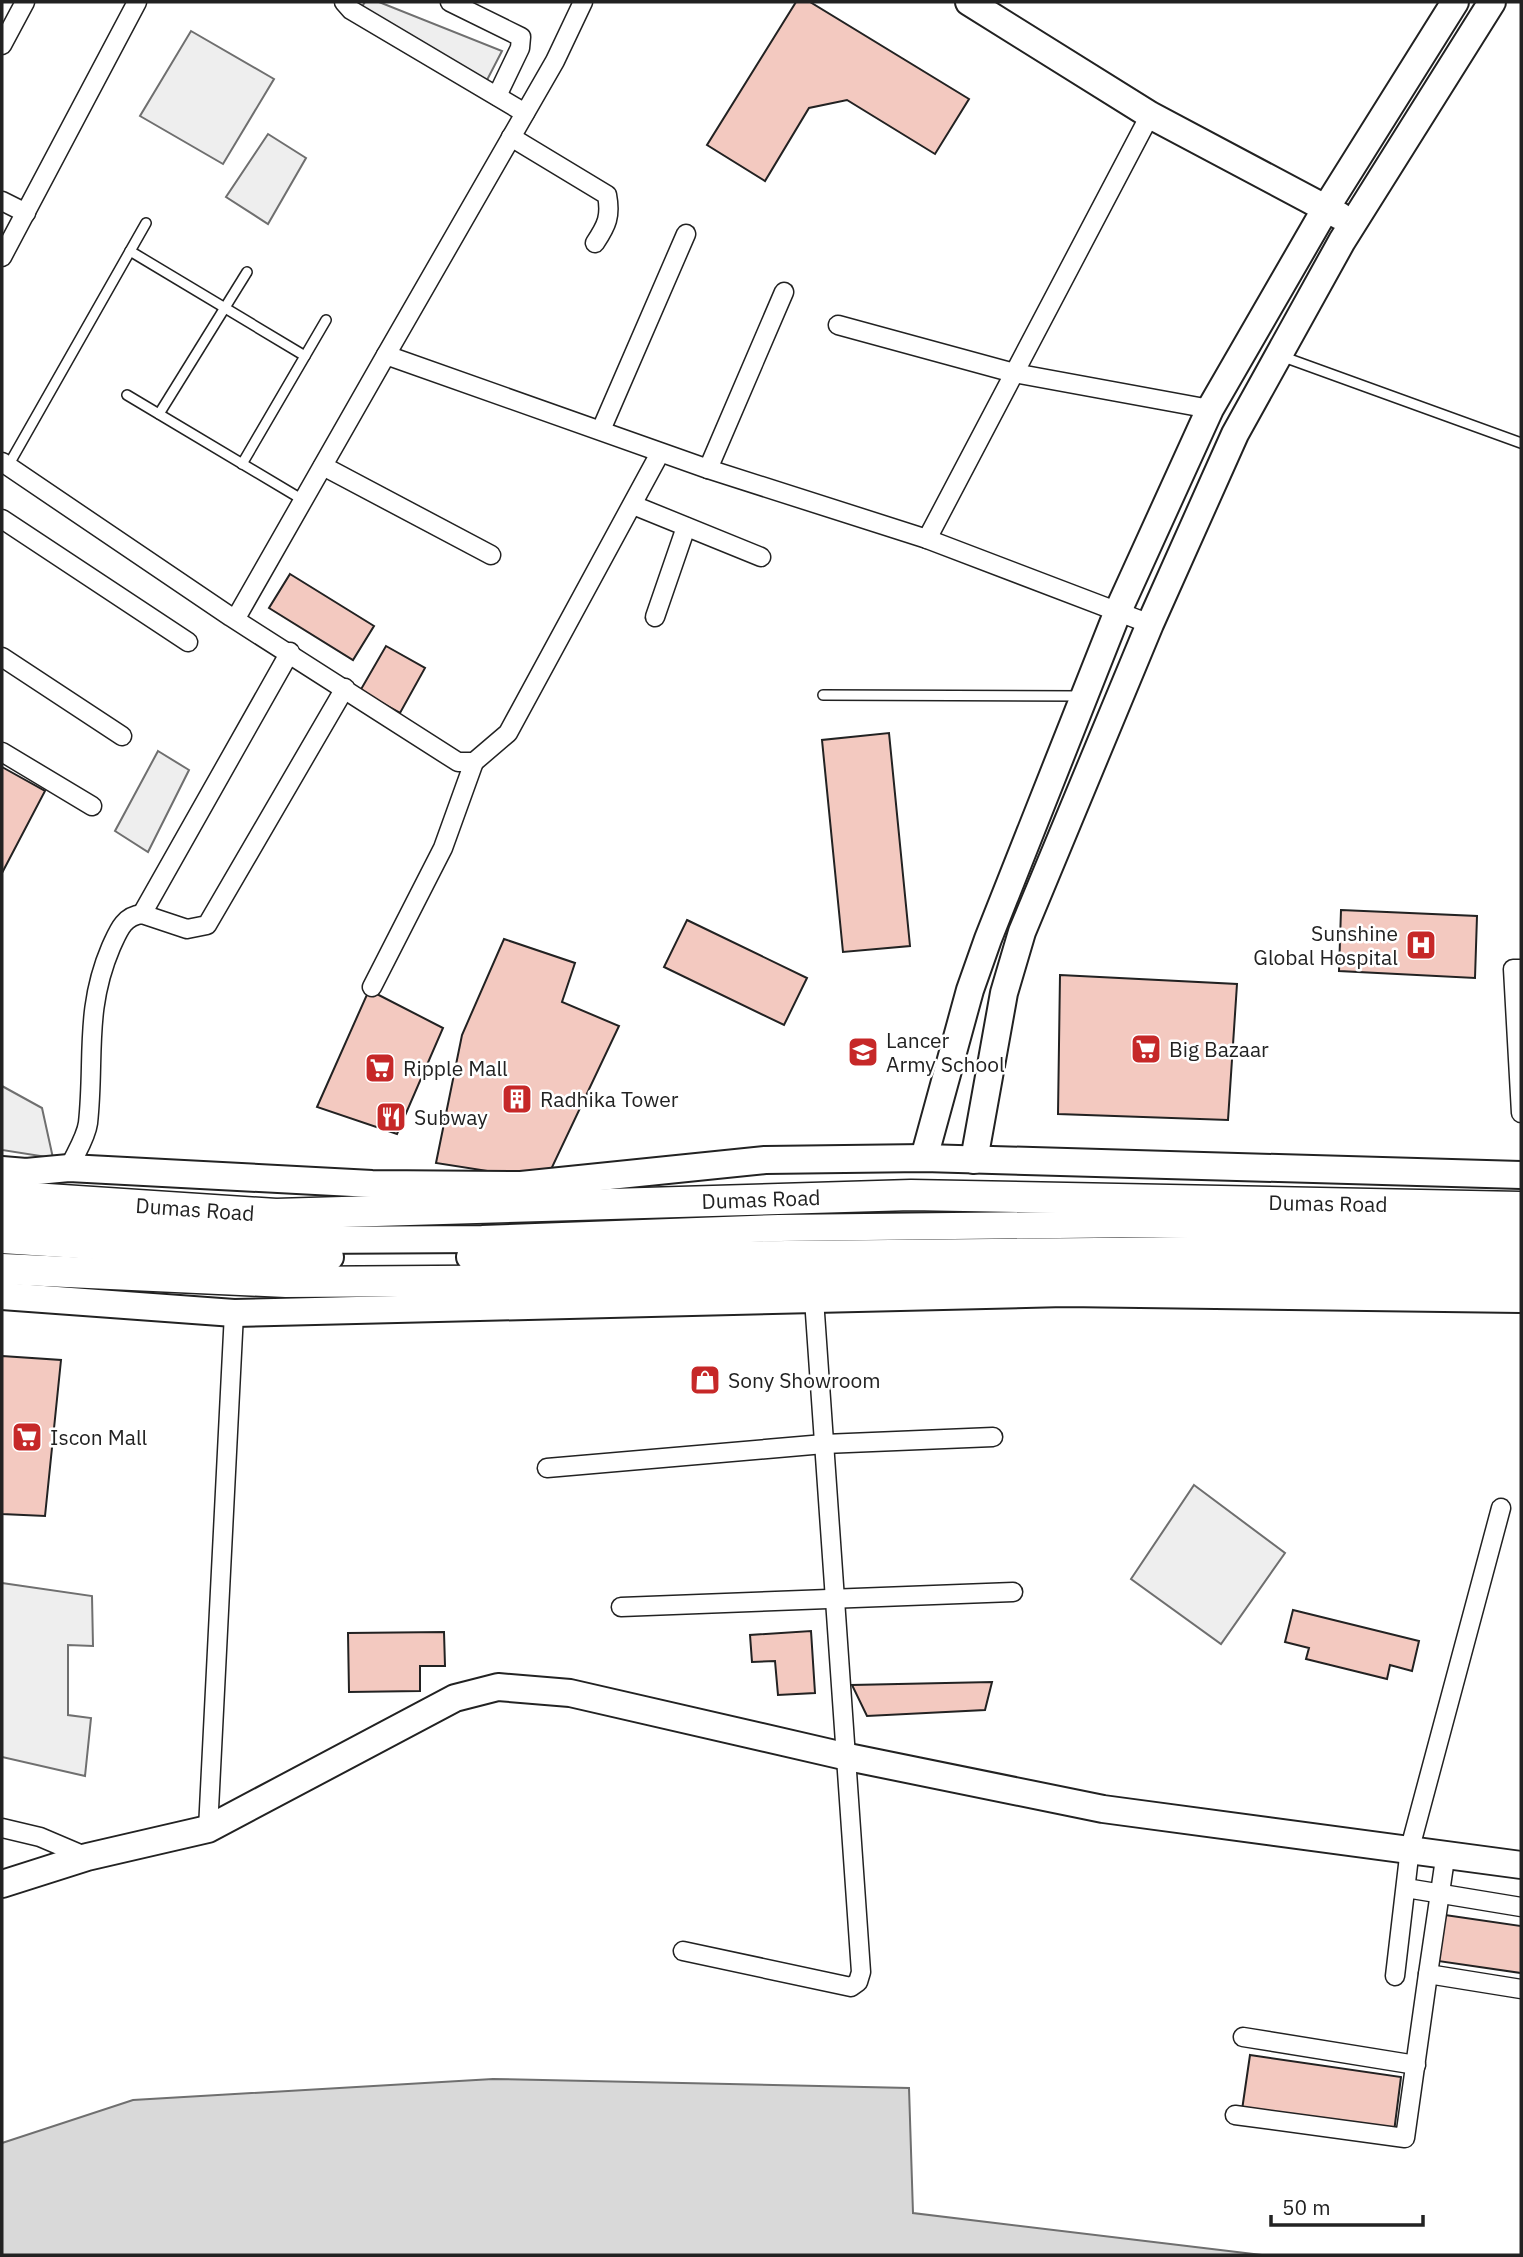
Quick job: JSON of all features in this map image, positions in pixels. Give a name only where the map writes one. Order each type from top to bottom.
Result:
[{"type":"main road","name":"Dumas Road","points":[[2,1196],[276,1214],[911,1195],[1521,1207]]},
{"type":"main road","points":[[2,1269],[286,1282],[1521,1274]]},
{"type":"street","points":[[2,46],[25,2]]},
{"type":"street","points":[[2,257],[137,2]]},
{"type":"street","points":[[344,2],[351,10],[525,113]]},
{"type":"street","points":[[450,2],[521,37],[520,48],[497,96]]},
{"type":"street","points":[[236,618],[555,61],[583,2]]},
{"type":"street","points":[[969,2],[1150,115],[1353,225]]},
{"type":"street","points":[[924,1158],[975,977],[1118,611],[1210,409],[1326,208],[1455,2]]},
{"type":"street","points":[[974,1160],[1004,993],[1022,932],[1150,624],[1235,434],[1353,225],[1492,2]]},
{"type":"street","points":[[927,539],[1150,115]]},
{"type":"street","points":[[511,136],[607,195],[611,213],[606,227],[595,243]]},
{"type":"street","points":[[2,201],[26,213]]},
{"type":"street","points":[[601,430],[686,234]]},
{"type":"street","points":[[708,469],[784,292]]},
{"type":"street","points":[[838,326],[1014,373],[1210,409]]},
{"type":"street","points":[[386,355],[660,453],[927,539],[1150,624]]},
{"type":"street","points":[[372,987],[443,848],[474,762],[508,733],[660,453]]},
{"type":"street","points":[[5,464],[458,762],[474,762]]},
{"type":"street","points":[[323,466],[491,555]]},
{"type":"street","points":[[633,505],[761,557]]},
{"type":"street","points":[[2,519],[188,642]]},
{"type":"street","points":[[655,617],[687,527]]},
{"type":"street","points":[[142,914],[290,652]]},
{"type":"street","points":[[2,657],[122,736]]},
{"type":"street","points":[[69,1168],[88,1126],[93,1002],[101,971],[119,928],[134,915],[142,914],[187,929],[207,925],[345,688]]},
{"type":"street","points":[[2,752],[92,806]]},
{"type":"street","points":[[1521,969],[1513,969],[1521,1113]]},
{"type":"street","points":[[2,1170],[26,1172],[69,1168],[372,1184],[521,1185],[765,1160],[924,1158],[1521,1175]]},
{"type":"street","points":[[2,1220],[303,1240],[482,1239],[779,1228],[1128,1224],[1521,1232]]},
{"type":"street","points":[[2,1240],[280,1258],[1205,1250],[1521,1255]]},
{"type":"street","points":[[2,1296],[234,1313],[1065,1293],[1521,1299]]},
{"type":"street","points":[[683,1951],[851,1987],[858,1982],[861,1972],[814,1299]]},
{"type":"street","points":[[208,1829],[234,1313]]},
{"type":"street","points":[[547,1468],[824,1444],[993,1437]]},
{"type":"street","points":[[1395,1976],[1410,1848],[1501,1508]]},
{"type":"street","points":[[621,1606],[1013,1592]]},
{"type":"street","points":[[2,1884],[87,1857],[208,1829],[455,1698],[498,1687],[570,1693],[848,1757],[1103,1808],[1451,1853],[1521,1865]]},
{"type":"street","points":[[2,1828],[40,1838],[87,1857]]},
{"type":"street","points":[[1235,2115],[1405,2138],[1428,1974],[1451,1853]]},
{"type":"street","points":[[1406,1888],[1521,1907]]},
{"type":"street","points":[[1428,1974],[1521,1989]]},
{"type":"street","points":[[1243,2037],[1416,2065]]},
{"type":"lane","points":[[5,464],[146,223]]},
{"type":"lane","points":[[130,251],[305,356]]},
{"type":"lane","points":[[159,414],[247,272]]},
{"type":"lane","points":[[243,464],[326,320]]},
{"type":"lane","points":[[1279,355],[1521,443]]},
{"type":"lane","points":[[127,395],[303,500]]},
{"type":"lane","points":[[823,695],[1085,696]]},
{"type":"shaded area","points":[[365,2],[379,2],[502,51],[486,82],[354,19]]},
{"type":"shaded area","points":[[191,31],[274,79],[223,164],[140,116]]},
{"type":"shaded area","points":[[268,134],[306,158],[268,224],[226,197]]},
{"type":"shaded area","points":[[158,751],[189,770],[148,852],[115,831]]},
{"type":"shaded area","points":[[2,1086],[42,1108],[53,1158],[2,1150]]},
{"type":"shaded area","points":[[1194,1485],[1285,1553],[1221,1644],[1131,1579]]},
{"type":"shaded area","points":[[2,1583],[92,1596],[93,1646],[68,1645],[68,1715],[91,1718],[85,1776],[2,1757]]},
{"type":"shaded area","points":[[493,2079],[909,2088],[913,2213],[1262,2255],[2,2255],[2,2143],[133,2100]]},
{"type":"building","points":[[796,2],[810,2],[969,99],[935,154],[847,100],[809,108],[765,181],[707,145]]},
{"type":"building","points":[[290,574],[374,626],[353,660],[269,608]]},
{"type":"building","points":[[386,646],[425,668],[400,713],[360,691]]},
{"type":"building","points":[[889,733],[910,946],[843,952],[822,740]]},
{"type":"building","points":[[2,767],[45,791],[2,873]]},
{"type":"building","points":[[1341,910],[1477,916],[1475,978],[1339,971]]},
{"type":"building","points":[[687,920],[807,978],[784,1025],[664,967]]},
{"type":"building","name":"Radhika Tower","points":[[504,939],[575,963],[562,1002],[619,1026],[546,1180],[436,1163],[462,1035]]},
{"type":"building","name":"Big Bazaar","points":[[1060,975],[1237,984],[1228,1120],[1058,1114]]},
{"type":"building","name":"Ripple Mall","points":[[369,990],[443,1028],[397,1134],[317,1107]]},
{"type":"building","name":"Iscon Mall","points":[[2,1356],[61,1360],[45,1516],[2,1514]]},
{"type":"building","points":[[1293,1610],[1419,1641],[1412,1671],[1390,1665],[1387,1679],[1306,1659],[1309,1648],[1285,1642]]},
{"type":"building","points":[[811,1631],[815,1693],[778,1695],[775,1661],[752,1662],[750,1635]]},
{"type":"building","points":[[444,1632],[445,1666],[420,1666],[420,1691],[349,1692],[348,1633]]},
{"type":"building","points":[[992,1682],[985,1710],[867,1716],[852,1685]]},
{"type":"building","points":[[1445,1915],[1521,1926],[1521,1973],[1438,1961]]},
{"type":"building","points":[[1250,2055],[1401,2077],[1394,2132],[1242,2110]]},
{"type":"place","name":"Sunshine Global Hospital","points":[[1421,945]]},
{"type":"place","name":"Big Bazaar","points":[[1146,1049]]},
{"type":"place","name":"Lancer Army School","points":[[863,1052]]},
{"type":"place","name":"Ripple Mall","points":[[380,1068]]},
{"type":"place","name":"Radhika Tower","points":[[517,1099]]},
{"type":"place","name":"Subway","points":[[391,1117]]},
{"type":"place","name":"Sony Showroom","points":[[705,1380]]},
{"type":"place","name":"Iscon Mall","points":[[27,1437]]}]
